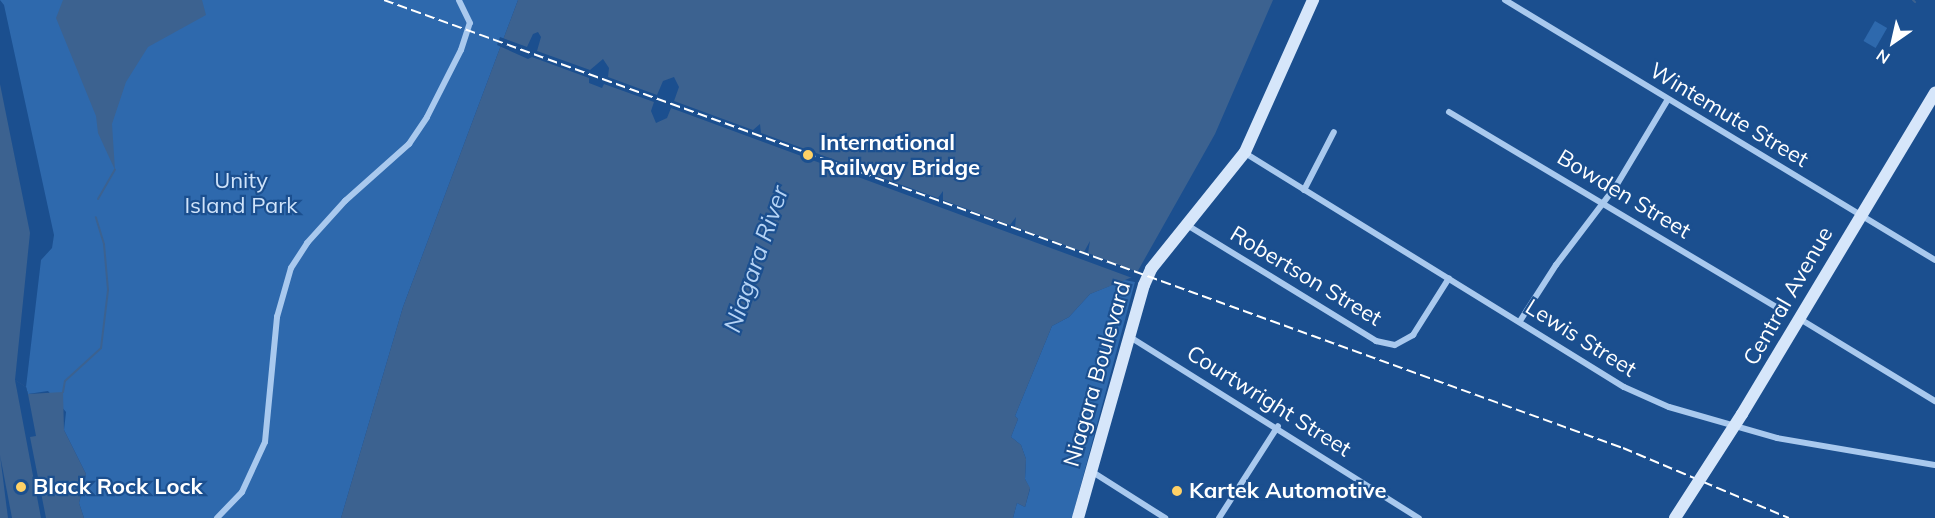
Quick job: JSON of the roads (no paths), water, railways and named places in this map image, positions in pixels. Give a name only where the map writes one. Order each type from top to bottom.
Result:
[{"type":"main road","name":"Niagara Boulevard","points":[[1078,518],[1129,336],[1151,269],[1245,153],[1312,0]]},
{"type":"main road","name":"Central Avenue","points":[[1675,518],[1742,414],[1935,93]]},
{"type":"street","points":[[217,518],[242,492],[263,448],[277,318],[291,268],[307,243],[345,201],[409,144],[427,117],[461,50],[470,23],[459,0]]},
{"type":"street","name":"Wintemute Street","points":[[1505,0],[1935,261]]},
{"type":"street","points":[[1516,7],[1520,0]]},
{"type":"street","points":[[1520,321],[1556,265],[1605,203],[1668,99]]},
{"type":"street","name":"Bowden Street","points":[[1449,112],[1780,309]]},
{"type":"street","points":[[1304,190],[1334,132]]},
{"type":"street","name":"Lewis Street","points":[[1245,153],[1624,387],[1669,407],[1777,438],[1935,465]]},
{"type":"street","name":"Robertson Street","points":[[1187,225],[1376,341],[1395,345],[1413,335],[1449,278]]},
{"type":"street","points":[[1800,319],[1935,401]]},
{"type":"street","name":"Courtwright Street","points":[[1129,336],[1278,426],[1419,518]]},
{"type":"street","points":[[1219,518],[1278,426]]},
{"type":"street","points":[[1091,471],[1165,518]]},
{"type":"water","points":[[63,0],[202,0],[206,15],[148,47],[126,82],[112,124],[115,170],[98,133],[96,116],[56,18]]},
{"type":"water","name":"Niagara River","points":[[518,0],[1273,0],[1215,134],[1135,276],[1090,294],[1069,317],[1052,326],[1015,416],[1018,419],[1011,437],[1021,445],[1026,459],[1025,479],[1030,488],[1025,507],[1017,503],[1013,518],[341,518],[403,307]]},
{"type":"water","points":[[0,84],[30,233],[15,380],[26,387],[28,394],[63,392],[64,430],[86,474],[79,503],[84,518],[0,518]]},
{"type":"waterway","points":[[98,199],[115,170]]},
{"type":"waterway","points":[[63,392],[65,381],[101,348],[108,290],[104,244],[96,217]]},
{"type":"railway","points":[[384,0],[1623,448],[1789,518]]},
{"type":"place","name":"International Railway Bridge","points":[[808,155]]},
{"type":"place","name":"Black Rock Lock","points":[[21,487]]},
{"type":"place","name":"Kartek Automotive","points":[[1177,491]]},
{"type":"park label","name":"Unity Island Park","points":[[241,192]]}]
